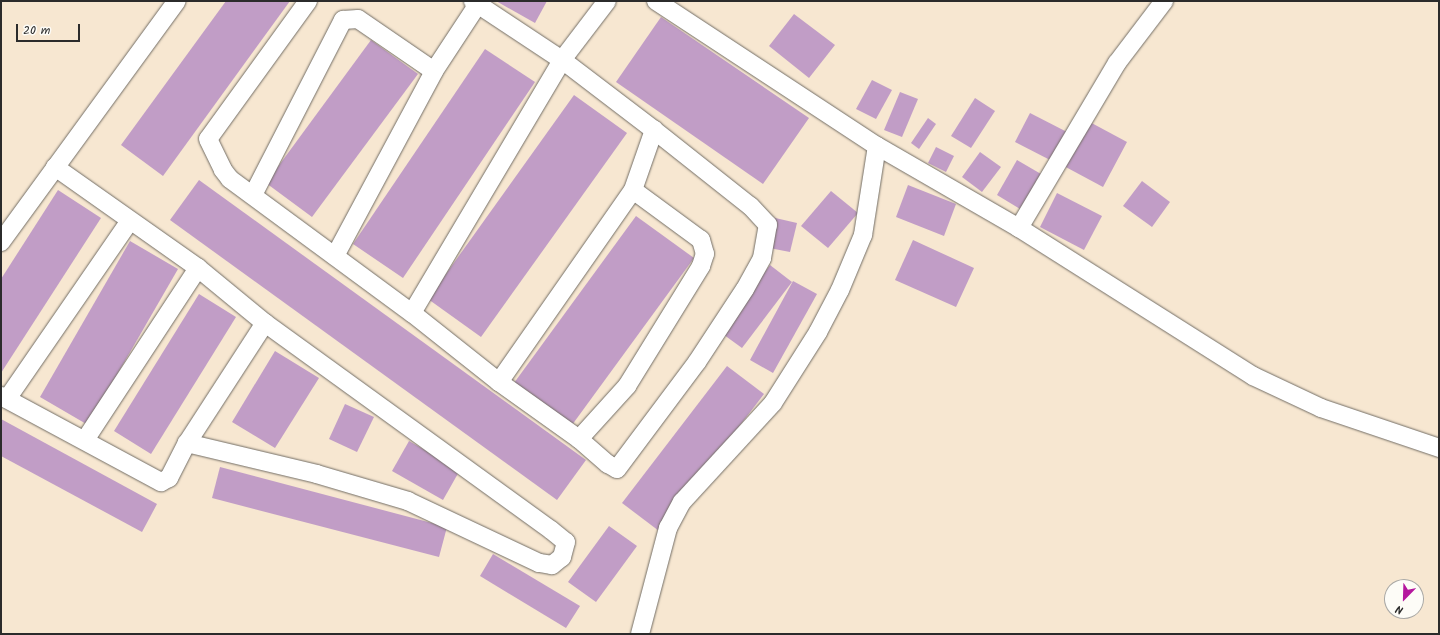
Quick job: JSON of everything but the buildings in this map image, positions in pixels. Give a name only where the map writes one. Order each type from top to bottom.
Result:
[{"type":"street","points":[[1,242],[177,1]]},
{"type":"street","points":[[308,1],[208,139],[227,175],[253,195],[335,256],[412,313],[499,382],[579,439],[608,464],[617,469],[625,462],[697,362],[745,289],[762,258],[768,225],[750,206],[654,130],[562,60],[476,2],[434,71],[335,256]]},
{"type":"street","points":[[412,313],[562,60],[607,1]]},
{"type":"street","points":[[656,1],[877,146],[1019,228],[1253,376],[1321,408],[1439,448]]},
{"type":"street","points":[[1019,228],[1117,63],[1164,1]]},
{"type":"street","points":[[253,195],[343,20],[358,19],[434,71]]},
{"type":"street","points":[[499,382],[633,190],[654,130]]},
{"type":"street","points":[[640,634],[668,528],[682,502],[773,403],[818,332],[840,290],[863,235],[877,146]]},
{"type":"street","points":[[55,167],[198,268],[265,323],[551,530],[566,542],[562,557],[552,565],[539,563],[408,501],[317,474],[187,443]]},
{"type":"street","points":[[579,439],[627,386],[701,266],[705,254],[701,240],[633,190]]},
{"type":"street","points":[[130,221],[4,398],[161,482],[169,478],[187,443],[265,323]]},
{"type":"street","points":[[85,440],[198,268]]}]
